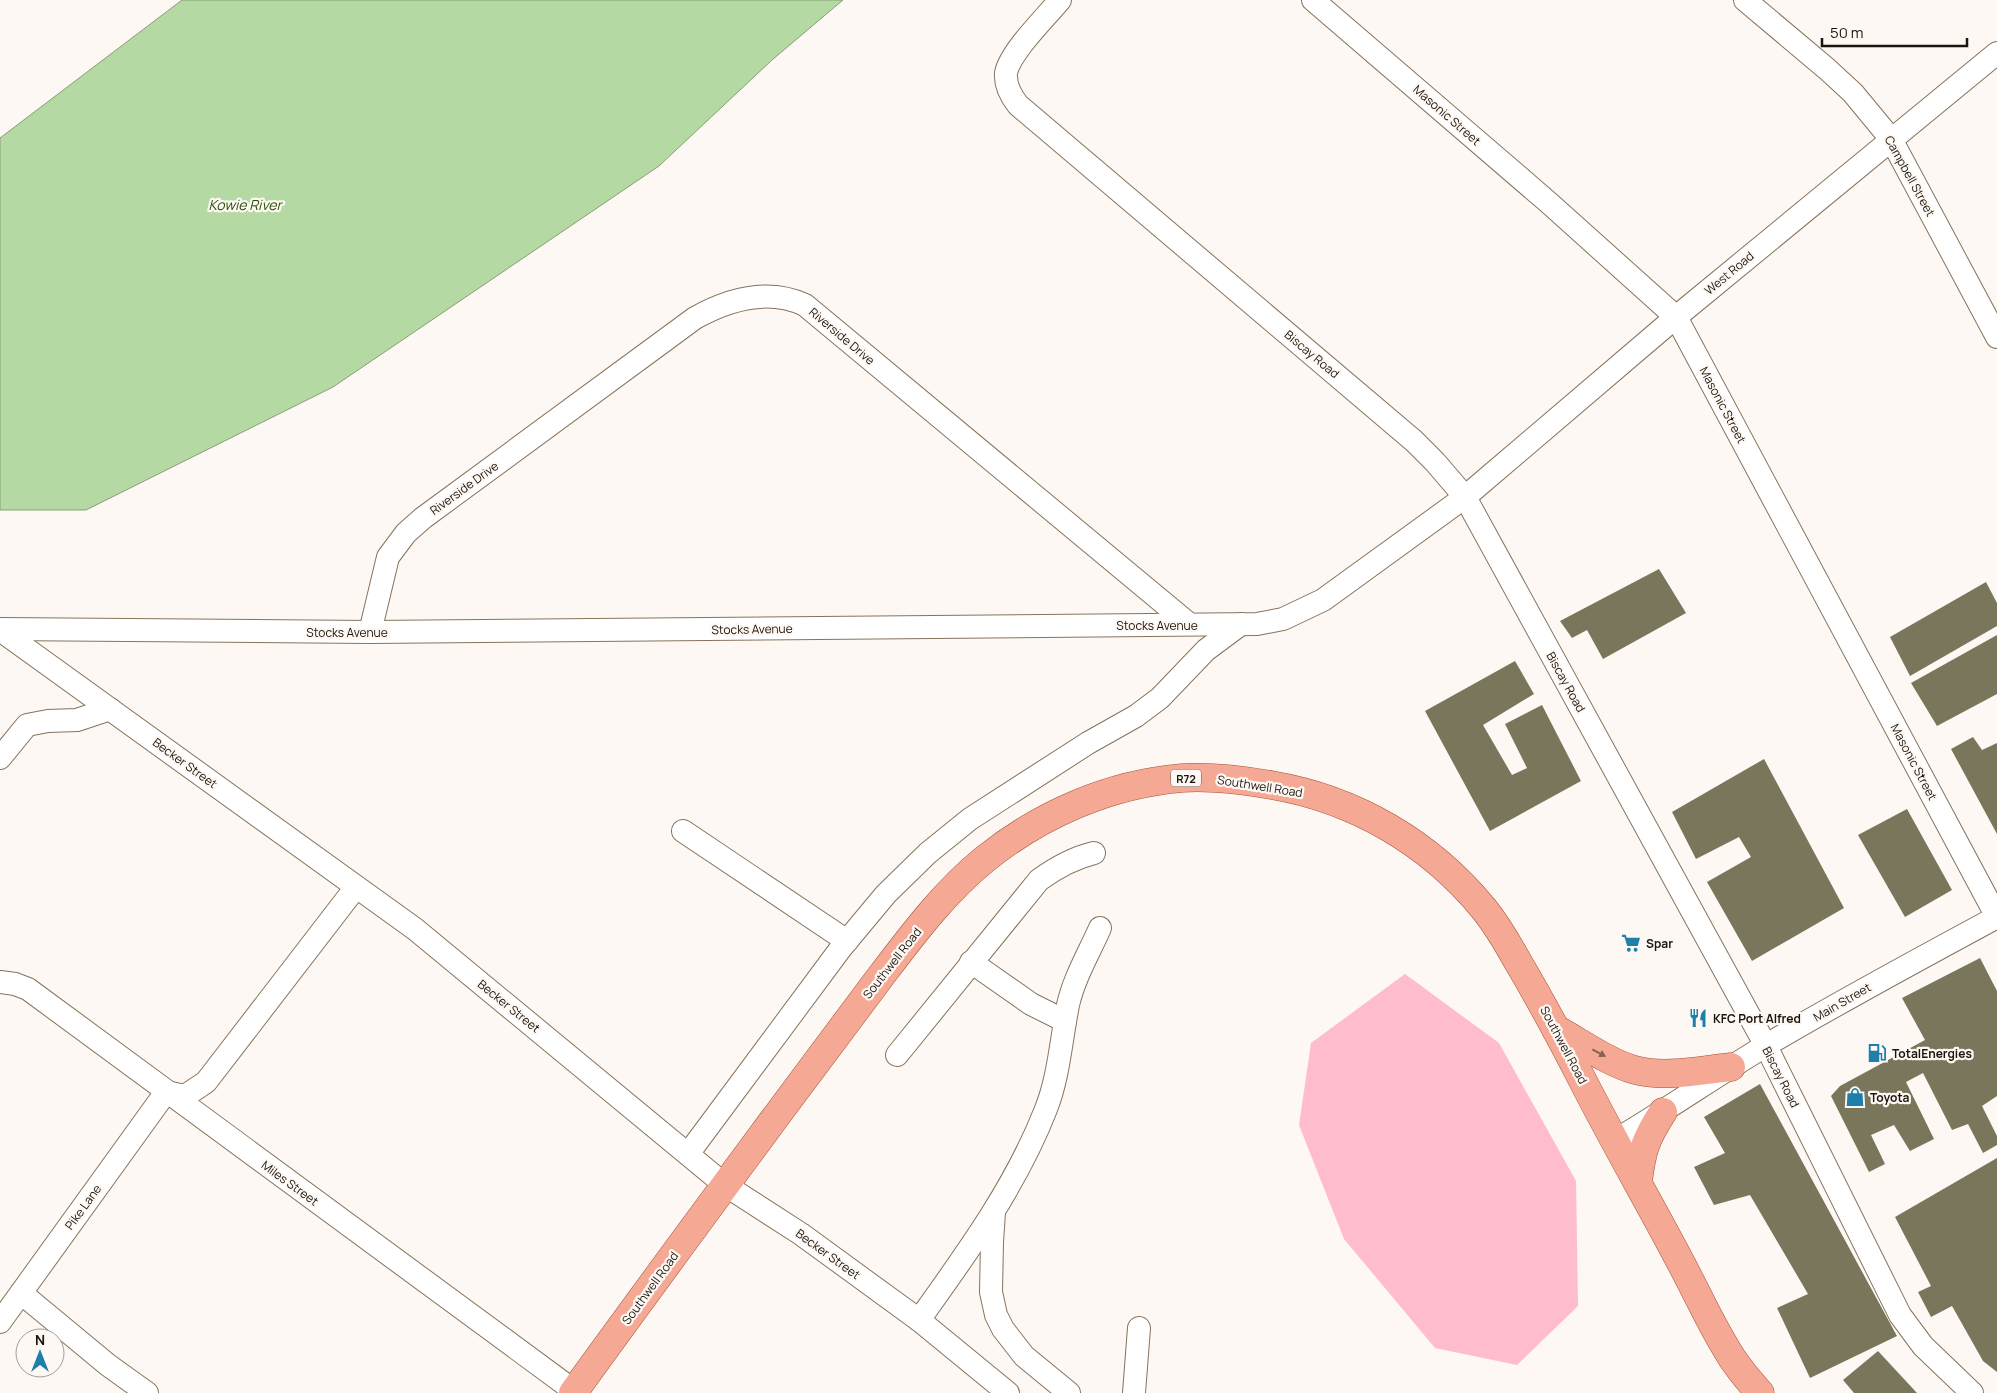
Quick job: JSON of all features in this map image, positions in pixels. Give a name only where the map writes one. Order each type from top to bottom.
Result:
[{"type":"main road","name":"Southwell Road","points":[[575,1392],[725,1185],[910,938],[946,896],[983,861],[1013,839],[1047,818],[1106,793],[1131,786],[1183,778],[1238,780],[1296,790],[1328,799],[1362,812],[1384,824],[1440,864],[1484,909],[1501,932],[1556,1029],[1614,1141],[1638,1182],[1732,1359],[1760,1393]]},
{"type":"main road","points":[[1556,1029],[1598,1053],[1634,1070],[1670,1073],[1731,1067]]},
{"type":"main road","points":[[1638,1182],[1648,1135],[1663,1112]]},
{"type":"street","name":"Biscay Road","points":[[1060,0],[1010,60],[1006,74],[1008,91],[1018,105],[1414,442],[1435,462],[1465,498],[1766,1046],[1900,1315],[1923,1346],[1972,1393]]},
{"type":"street","name":"Masonic Street","points":[[1313,0],[1548,202],[1676,317],[1997,917]]},
{"type":"street","name":"Campbell Street","points":[[1745,0],[1852,93],[1891,139],[1997,336]]},
{"type":"street","name":"West Road","points":[[1465,498],[1676,317],[1997,52]]},
{"type":"street","name":"Riverside Drive","points":[[370,632],[388,557],[406,533],[423,518],[695,318],[716,307],[754,297],[791,299],[804,305],[1189,624]]},
{"type":"street","name":"Stocks Avenue","points":[[0,630],[370,632],[1257,624],[1283,618],[1323,600],[1465,498]]},
{"type":"street","points":[[688,1154],[847,941],[886,894],[935,847],[970,819],[1088,743],[1136,716],[1160,698],[1206,650],[1241,624]]},
{"type":"street","name":"Becker Street","points":[[0,630],[415,930],[725,1185],[801,1234],[919,1320],[1008,1393]]},
{"type":"street","points":[[0,758],[20,731],[27,725],[48,721],[77,720],[110,709]]},
{"type":"street","points":[[683,831],[847,941]]},
{"type":"street","points":[[897,1055],[1039,880],[1065,862],[1078,856],[1094,853]]},
{"type":"street","points":[[166,1092],[186,1096],[206,1082],[356,887]]},
{"type":"street","name":"Main Street","points":[[1614,1141],[1766,1046],[1891,973],[1997,917]]},
{"type":"street","points":[[919,1320],[1009,1188],[1046,1108],[1057,1073],[1065,1021],[1074,985],[1100,928]]},
{"type":"street","points":[[971,962],[1031,1004],[1065,1021]]},
{"type":"street","name":"Miles Street","points":[[0,982],[16,984],[28,989],[575,1392]]},
{"type":"street","name":"Pike Lane","points":[[0,1322],[166,1092]]},
{"type":"street","points":[[994,1211],[991,1292],[996,1316],[1003,1329],[1024,1356],[1070,1393]]},
{"type":"street","points":[[21,1293],[108,1365],[147,1393]]},
{"type":"street","points":[[1134,1393],[1139,1328]]},
{"type":"shaded area","points":[[1405,974],[1499,1043],[1576,1181],[1578,1306],[1517,1365],[1435,1348],[1344,1239],[1299,1125],[1311,1043]]},
{"type":"water","name":"Kowie River","points":[[182,0],[843,0],[772,60],[659,166],[333,387],[86,510],[0,510],[0,138]]},
{"type":"building","points":[[1659,569],[1686,613],[1603,659],[1587,630],[1572,638],[1560,621]]},
{"type":"building","points":[[1986,582],[1997,603],[1997,626],[1910,676],[1890,637]]},
{"type":"building","points":[[1997,635],[1997,694],[1937,726],[1911,683]]},
{"type":"building","points":[[1515,661],[1534,694],[1483,725],[1512,775],[1527,768],[1505,724],[1542,705],[1581,781],[1490,831],[1425,711]]},
{"type":"building","points":[[1973,737],[1982,750],[1997,743],[1997,834],[1951,749]]},
{"type":"building","points":[[1764,759],[1844,908],[1752,961],[1707,882],[1751,857],[1739,837],[1696,859],[1672,812]]},
{"type":"building","points":[[1907,809],[1952,890],[1905,917],[1858,835]]},
{"type":"building","points":[[1980,958],[1997,991],[1997,1096],[1982,1106],[1997,1136],[1997,1145],[1983,1153],[1968,1124],[1952,1130],[1923,1073],[1906,1082],[1934,1139],[1910,1151],[1894,1125],[1871,1135],[1885,1164],[1869,1172],[1831,1096],[1840,1086],[1925,1040],[1902,998]]},
{"type":"building","points":[[1760,1084],[1897,1336],[1810,1378],[1777,1308],[1808,1294],[1750,1195],[1714,1205],[1694,1167],[1725,1153],[1704,1117]]},
{"type":"building","points":[[1997,1158],[1997,1372],[1983,1361],[1952,1306],[1931,1317],[1918,1292],[1931,1286],[1895,1217]]},
{"type":"building","points":[[1878,1351],[1917,1393],[1854,1393],[1843,1380]]},
{"type":"place","name":"Spar","points":[[1631,943]]},
{"type":"place","name":"KFC Port Alfred","points":[[1698,1018]]},
{"type":"place","name":"TotalEnergies","points":[[1877,1053]]},
{"type":"place","name":"Toyota","points":[[1855,1097]]}]
